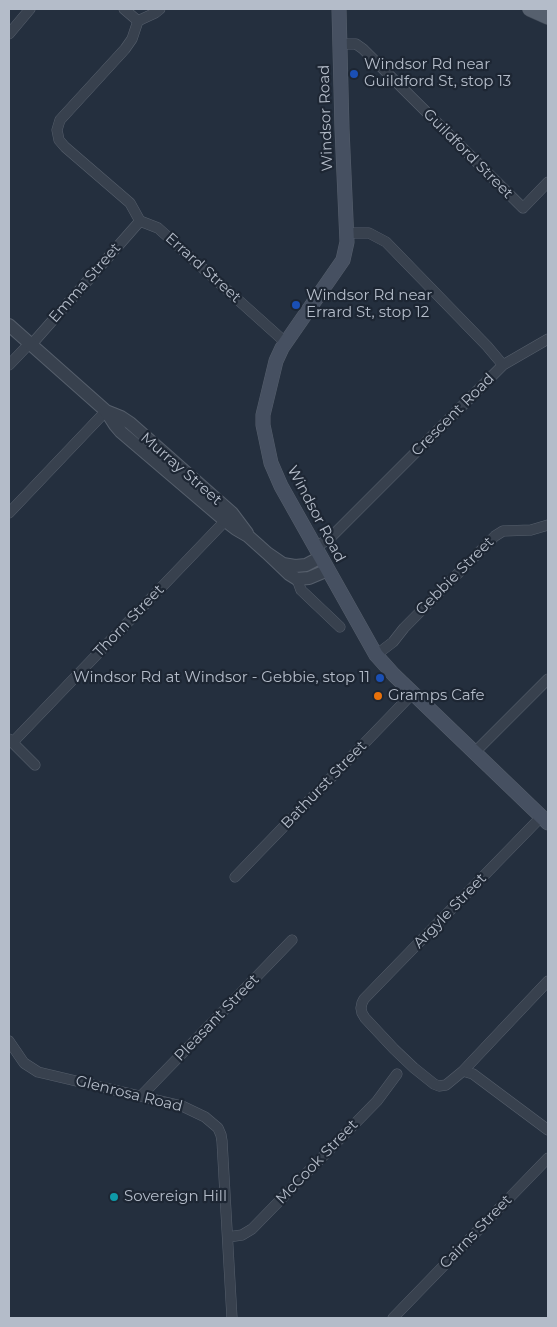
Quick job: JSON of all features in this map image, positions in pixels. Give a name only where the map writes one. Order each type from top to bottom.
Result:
[{"type":"main road","name":"Windsor Road","points":[[339,9],[347,242],[343,260],[280,351],[263,410],[263,425],[276,476],[376,655],[388,669],[545,820]]},
{"type":"main road","points":[[530,9],[548,16]]},
{"type":"street","points":[[9,34],[30,9]]},
{"type":"street","points":[[124,9],[138,21]]},
{"type":"street","points":[[140,221],[130,203],[59,140],[58,125],[60,120],[125,49],[132,39],[138,21],[160,9]]},
{"type":"street","name":"Guildford Street","points":[[340,44],[356,44],[363,49],[523,208],[548,182]]},
{"type":"street","name":"Errard Street","points":[[140,221],[158,228],[285,342]]},
{"type":"street","name":"Emma Street","points":[[9,365],[31,344],[140,221]]},
{"type":"street","name":"Crescent Road","points":[[318,552],[503,366],[487,346],[386,242],[369,233],[348,232]]},
{"type":"street","name":"Murray Street","points":[[9,325],[106,411],[130,423],[267,554],[289,574],[297,578],[300,590],[340,627]]},
{"type":"street","points":[[503,366],[548,339]]},
{"type":"street","points":[[9,513],[106,411]]},
{"type":"street","name":"Thorn Street","points":[[11,740],[228,517]]},
{"type":"street","name":"Gebbie Street","points":[[376,655],[393,642],[404,628],[494,536],[503,531],[531,530],[548,525]]},
{"type":"street","name":"Murray Street","points":[[267,554],[283,564],[304,566],[318,552]]},
{"type":"street","points":[[297,578],[309,578],[328,570]]},
{"type":"street","points":[[475,752],[548,679]]},
{"type":"street","name":"Bathurst Street","points":[[235,877],[413,693]]},
{"type":"street","points":[[11,740],[35,766]]},
{"type":"street","name":"Argyle Street","points":[[462,1071],[452,1082],[446,1085],[439,1086],[434,1084],[394,1049],[365,1018],[361,1008],[362,1003],[545,820]]},
{"type":"street","name":"Pleasant Street","points":[[140,1096],[292,940]]},
{"type":"street","points":[[548,981],[462,1071],[475,1076],[548,1130]]},
{"type":"street","name":"Glenrosa Road","points":[[9,1041],[24,1063],[38,1072],[190,1109],[208,1119],[219,1130],[222,1141],[232,1318]]},
{"type":"street","name":"McCook Street","points":[[228,1237],[244,1234],[252,1229],[377,1101],[397,1074]]},
{"type":"street","name":"Cairns Street","points":[[393,1318],[406,1309],[548,1158]]},
{"type":"place","name":"Windsor Rd near Guildford St, stop 13","points":[[354,74]]},
{"type":"place","name":"Windsor Rd near Errard St, stop 12","points":[[296,305]]},
{"type":"place","name":"Windsor Rd at Windsor - Gebbie, stop 11","points":[[380,678]]},
{"type":"place","name":"Gramps Cafe","points":[[378,696]]},
{"type":"place","name":"Sovereign Hill","points":[[114,1197]]}]
